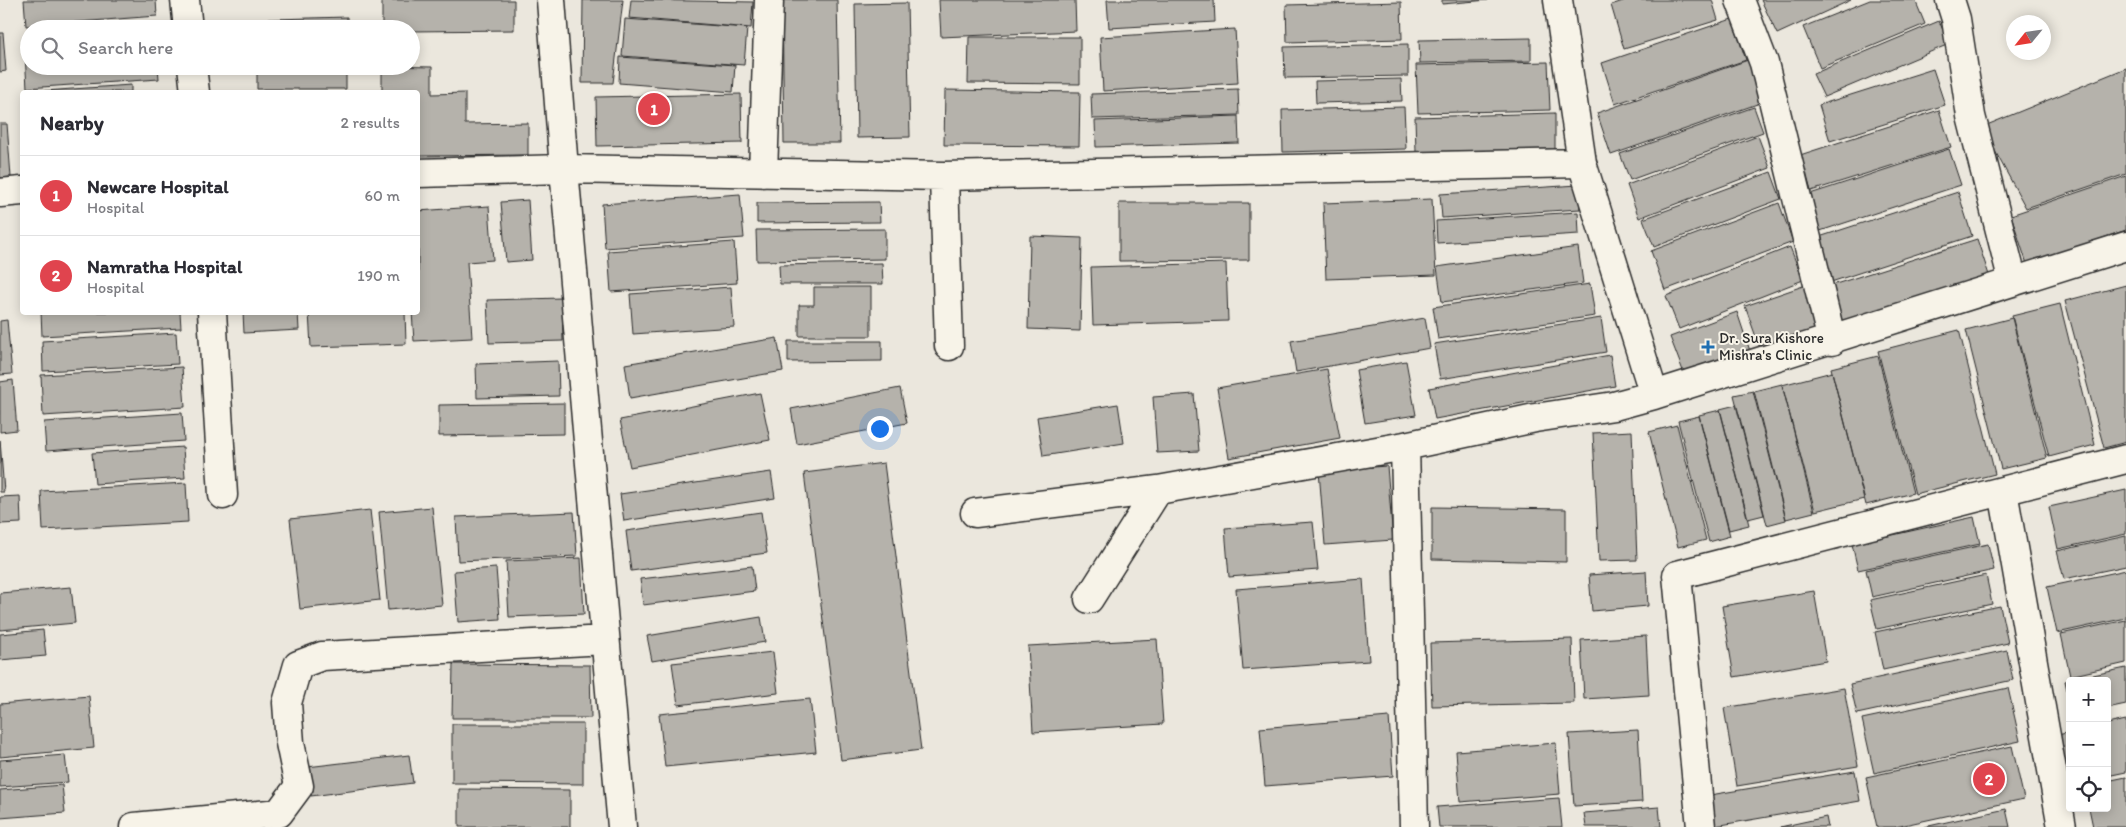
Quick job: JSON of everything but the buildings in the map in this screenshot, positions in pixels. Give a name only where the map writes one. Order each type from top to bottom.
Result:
[{"type":"street","points":[[185,0],[187,20]]},
{"type":"street","points":[[551,0],[564,169],[622,827]]},
{"type":"street","points":[[763,173],[769,0]]},
{"type":"street","points":[[1558,0],[1582,163],[1654,395]]},
{"type":"street","points":[[1740,0],[1764,63],[1832,341]]},
{"type":"street","points":[[1950,0],[1956,19],[1971,116],[2013,282]]},
{"type":"street","points":[[193,75],[195,90]]},
{"type":"street","points":[[420,173],[564,169],[944,176],[1582,163]]},
{"type":"street","points":[[944,176],[948,346]]},
{"type":"street","points":[[0,193],[20,191]]},
{"type":"street","points":[[975,513],[1158,490],[1405,446],[1535,418],[1614,406],[1832,341],[2126,246]]},
{"type":"street","points":[[212,315],[223,494]]},
{"type":"street","points":[[1405,446],[1414,827]]},
{"type":"street","points":[[1701,827],[1677,575],[2126,459]]},
{"type":"street","points":[[1089,599],[1158,490]]},
{"type":"street","points":[[2003,491],[2062,827]]},
{"type":"street","points":[[134,827],[279,813],[298,786],[290,743],[287,703],[298,665],[322,656],[605,640]]},
{"type":"place","name":"Newcare Hospital","points":[[654,109]]},
{"type":"place","name":"Dr. Sura Kishore Mishra's Clinic","points":[[1708,347]]},
{"type":"place","name":"Namratha Hospital","points":[[1989,779]]}]
